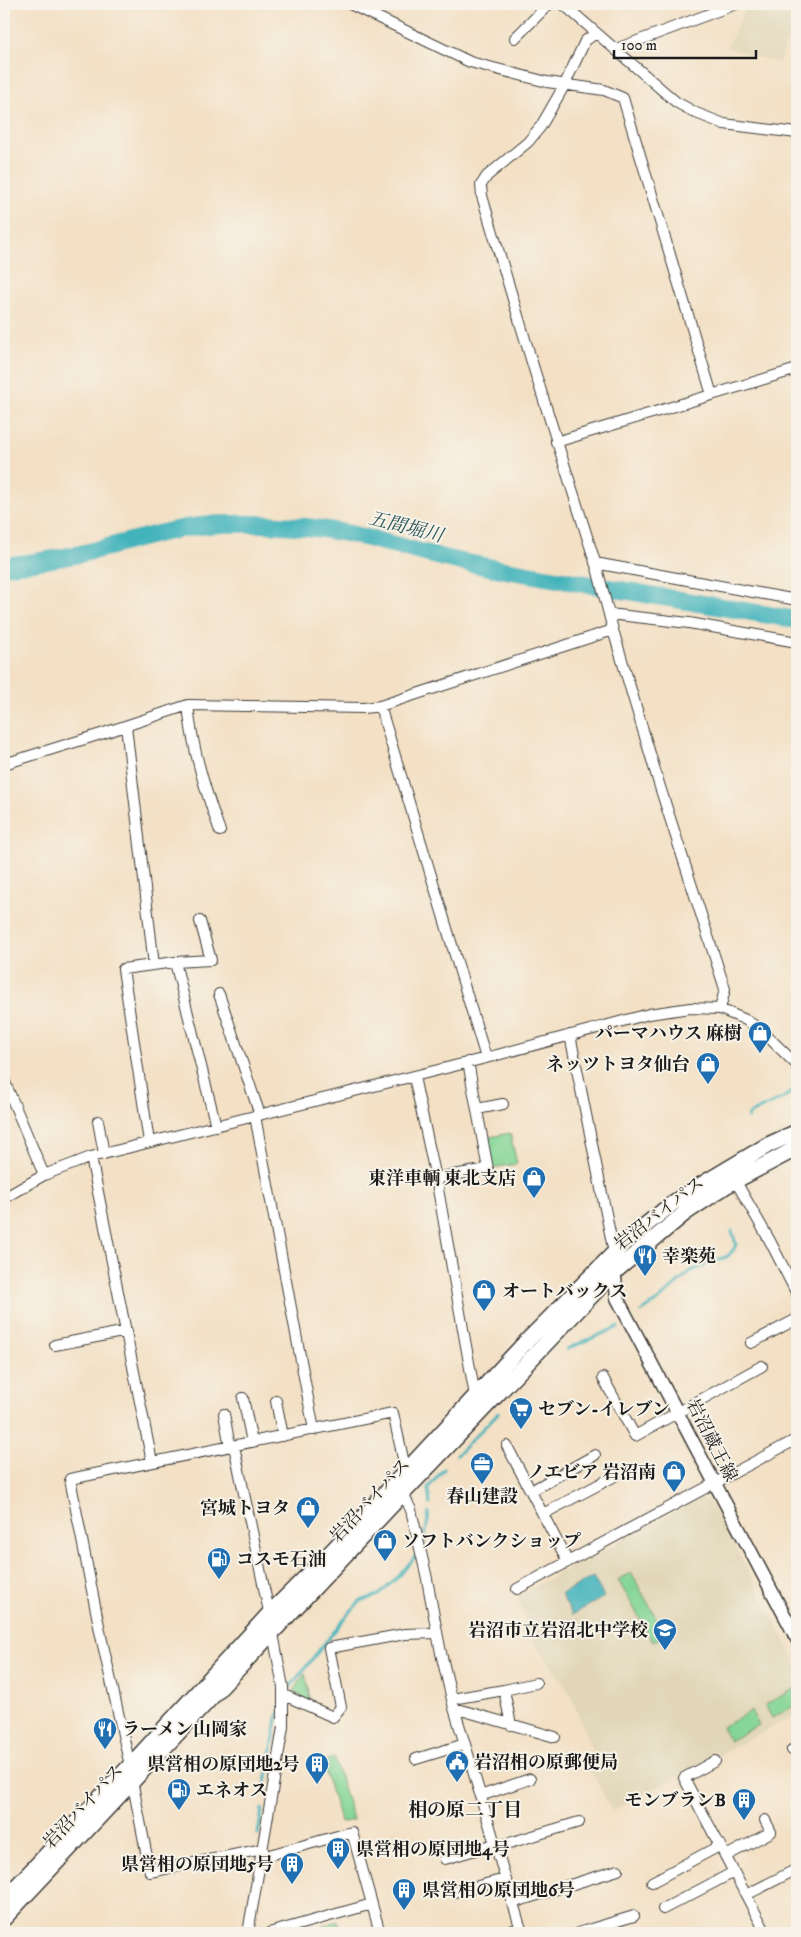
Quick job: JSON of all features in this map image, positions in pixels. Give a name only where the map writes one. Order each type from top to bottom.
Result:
[{"type":"highway","name":"岩沼バイパス","points":[[4,1918],[270,1614],[334,1550],[529,1338],[614,1252],[665,1210],[701,1185],[768,1145],[797,1132]]},
{"type":"highway","name":"岩沼バイパス","points":[[4,1900],[273,1633],[403,1493],[614,1272],[685,1213],[735,1180],[797,1148]]},
{"type":"main road","name":"岩沼蔵王線","points":[[614,1252],[617,1298],[797,1639]]},
{"type":"street","points":[[350,4],[470,62],[564,86],[604,90],[623,98],[712,395]]},
{"type":"street","points":[[515,38],[549,4]]},
{"type":"street","points":[[563,4],[676,102],[696,114],[724,124],[797,133]]},
{"type":"street","points":[[616,49],[736,4]]},
{"type":"street","points":[[596,33],[585,41],[564,86],[541,126],[528,142],[487,176],[481,185],[485,210],[725,989],[720,1009]]},
{"type":"street","points":[[556,442],[797,369]]},
{"type":"street","points":[[596,566],[797,600]]},
{"type":"street","points":[[608,612],[797,642]]},
{"type":"street","points":[[4,764],[188,705],[364,708],[380,706],[613,630]]},
{"type":"street","points":[[188,705],[190,730],[210,804],[220,831]]},
{"type":"street","points":[[380,706],[486,1058]]},
{"type":"street","points":[[126,726],[154,965]]},
{"type":"street","points":[[149,1142],[123,970],[175,962],[211,960],[200,921]]},
{"type":"street","points":[[175,962],[216,1126]]},
{"type":"street","points":[[219,994],[258,1116],[314,1430]]},
{"type":"street","points":[[4,1198],[44,1175],[91,1157],[414,1077],[649,1014],[690,1008],[720,1009],[746,1020],[761,1030],[797,1065]]},
{"type":"street","points":[[570,1035],[614,1252]]},
{"type":"street","points":[[436,1178],[488,1169],[468,1062]]},
{"type":"street","points":[[414,1077],[436,1178],[475,1396]]},
{"type":"street","points":[[4,1080],[44,1175]]},
{"type":"street","points":[[477,1109],[503,1104]]},
{"type":"street","points":[[98,1121],[104,1154]]},
{"type":"street","points":[[91,1157],[152,1462]]},
{"type":"street","points":[[735,1180],[796,1289]]},
{"type":"street","points":[[750,1343],[797,1319]]},
{"type":"street","points":[[55,1345],[127,1331]]},
{"type":"street","points":[[603,1378],[635,1436],[762,1366]]},
{"type":"street","points":[[243,1398],[252,1442]]},
{"type":"street","points":[[276,1401],[283,1436]]},
{"type":"street","points":[[380,1933],[352,1832],[263,1853],[150,1872],[70,1479],[394,1413],[406,1472]]},
{"type":"street","points":[[224,1414],[270,1614],[284,1695],[283,1727],[248,1933]]},
{"type":"street","points":[[517,1589],[797,1439]]},
{"type":"street","points":[[507,1446],[568,1562]]},
{"type":"street","points":[[530,1491],[595,1454]]},
{"type":"street","points":[[543,1514],[613,1477]]},
{"type":"street","points":[[403,1493],[411,1510],[453,1703],[522,1931],[503,1933]]},
{"type":"street","points":[[284,1695],[333,1717],[341,1707],[328,1648],[405,1634],[437,1633]]},
{"type":"street","points":[[453,1703],[536,1683]]},
{"type":"street","points":[[504,1690],[511,1725]]},
{"type":"street","points":[[453,1703],[511,1725],[555,1737]]},
{"type":"street","points":[[416,1759],[465,1744]]},
{"type":"street","points":[[715,1761],[684,1778],[766,1933]]},
{"type":"street","points":[[480,1796],[530,1780]]},
{"type":"street","points":[[726,1856],[771,1832],[764,1820]]},
{"type":"street","points":[[445,1859],[580,1822]]},
{"type":"street","points":[[652,1882],[720,1846]]},
{"type":"street","points":[[746,1894],[797,1869]]},
{"type":"street","points":[[512,1903],[618,1870]]},
{"type":"street","points":[[663,1909],[734,1872]]},
{"type":"street","points":[[455,1892],[505,1879]]},
{"type":"street","points":[[269,1933],[372,1904]]},
{"type":"street","points":[[578,1933],[634,1916]]},
{"type":"shaded area","points":[[764,4],[797,4],[797,11],[779,63],[727,48],[744,11]]},
{"type":"shaded area","name":"岩沼市立岩沼北中学校","points":[[700,1498],[711,1500],[797,1664],[797,1714],[612,1811],[588,1765],[596,1760],[571,1696],[531,1638],[517,1596]]},
{"type":"green space","points":[[510,1133],[517,1164],[491,1168],[485,1138]]},
{"type":"green space","points":[[631,1573],[666,1635],[653,1642],[618,1580]]},
{"type":"green space","points":[[305,1673],[311,1703],[293,1691]]},
{"type":"green space","points":[[794,1689],[797,1695],[797,1704],[772,1718],[765,1705]]},
{"type":"green space","points":[[751,1711],[759,1725],[729,1741],[722,1727]]},
{"type":"green space","points":[[334,1758],[353,1820],[341,1823],[322,1762]]},
{"type":"green space","points":[[338,1921],[342,1933],[324,1933],[322,1926]]},
{"type":"water","points":[[593,1577],[604,1597],[572,1615],[561,1594]]},
{"type":"waterway","name":"五間堀川","points":[[4,566],[80,554],[152,535],[207,525],[277,525],[343,533],[462,562],[797,620]]},
{"type":"waterway","points":[[748,1118],[750,1114],[783,1098],[797,1088]]},
{"type":"waterway","points":[[641,1312],[659,1300],[691,1271],[728,1256],[736,1244],[732,1231]]},
{"type":"waterway","points":[[567,1349],[618,1327]]},
{"type":"waterway","points":[[457,1455],[498,1413]]},
{"type":"waterway","points":[[430,1504],[428,1488],[444,1469]]},
{"type":"waterway","points":[[424,1543],[429,1513]]},
{"type":"waterway","points":[[290,1687],[360,1601],[379,1595],[400,1575],[418,1553]]},
{"type":"waterway","points":[[264,1794],[278,1713]]},
{"type":"waterway","points":[[258,1834],[262,1809]]},
{"type":"place","name":"パーマハウス 麻樹","points":[[760,1054]]},
{"type":"place","name":"ネッツトヨタ仙台","points":[[708,1085]]},
{"type":"place","name":"東洋車輌 東北支店","points":[[534,1199]]},
{"type":"place","name":"幸楽苑","points":[[645,1277]]},
{"type":"place","name":"オートバックス","points":[[484,1312]]},
{"type":"place","name":"セブン-イレブン","points":[[521,1430]]},
{"type":"place","name":"春山建設","points":[[482,1485]]},
{"type":"place","name":"ノエビア 岩沼南","points":[[674,1493]]},
{"type":"place","name":"宮城トヨタ","points":[[308,1529]]},
{"type":"place","name":"ソフトバンクショップ","points":[[385,1562]]},
{"type":"place","name":"コスモ石油","points":[[219,1580]]},
{"type":"place","name":"岩沼市立岩沼北中学校","points":[[665,1651]]},
{"type":"place","name":"ラーメン山岡家","points":[[105,1750]]},
{"type":"place","name":"岩沼相の原郵便局","points":[[457,1783]]},
{"type":"place","name":"県営相の原団地2号","points":[[317,1785]]},
{"type":"place","name":"エネオス","points":[[179,1811]]},
{"type":"place","name":"モンブランB","points":[[744,1821]]},
{"type":"place","name":"県営相の原団地4号","points":[[338,1870]]},
{"type":"place","name":"県営相の原団地5号","points":[[292,1885]]},
{"type":"place","name":"県営相の原団地6号","points":[[404,1911]]},
{"type":"district","name":"相の原二丁目","points":[[465,1809]]}]
